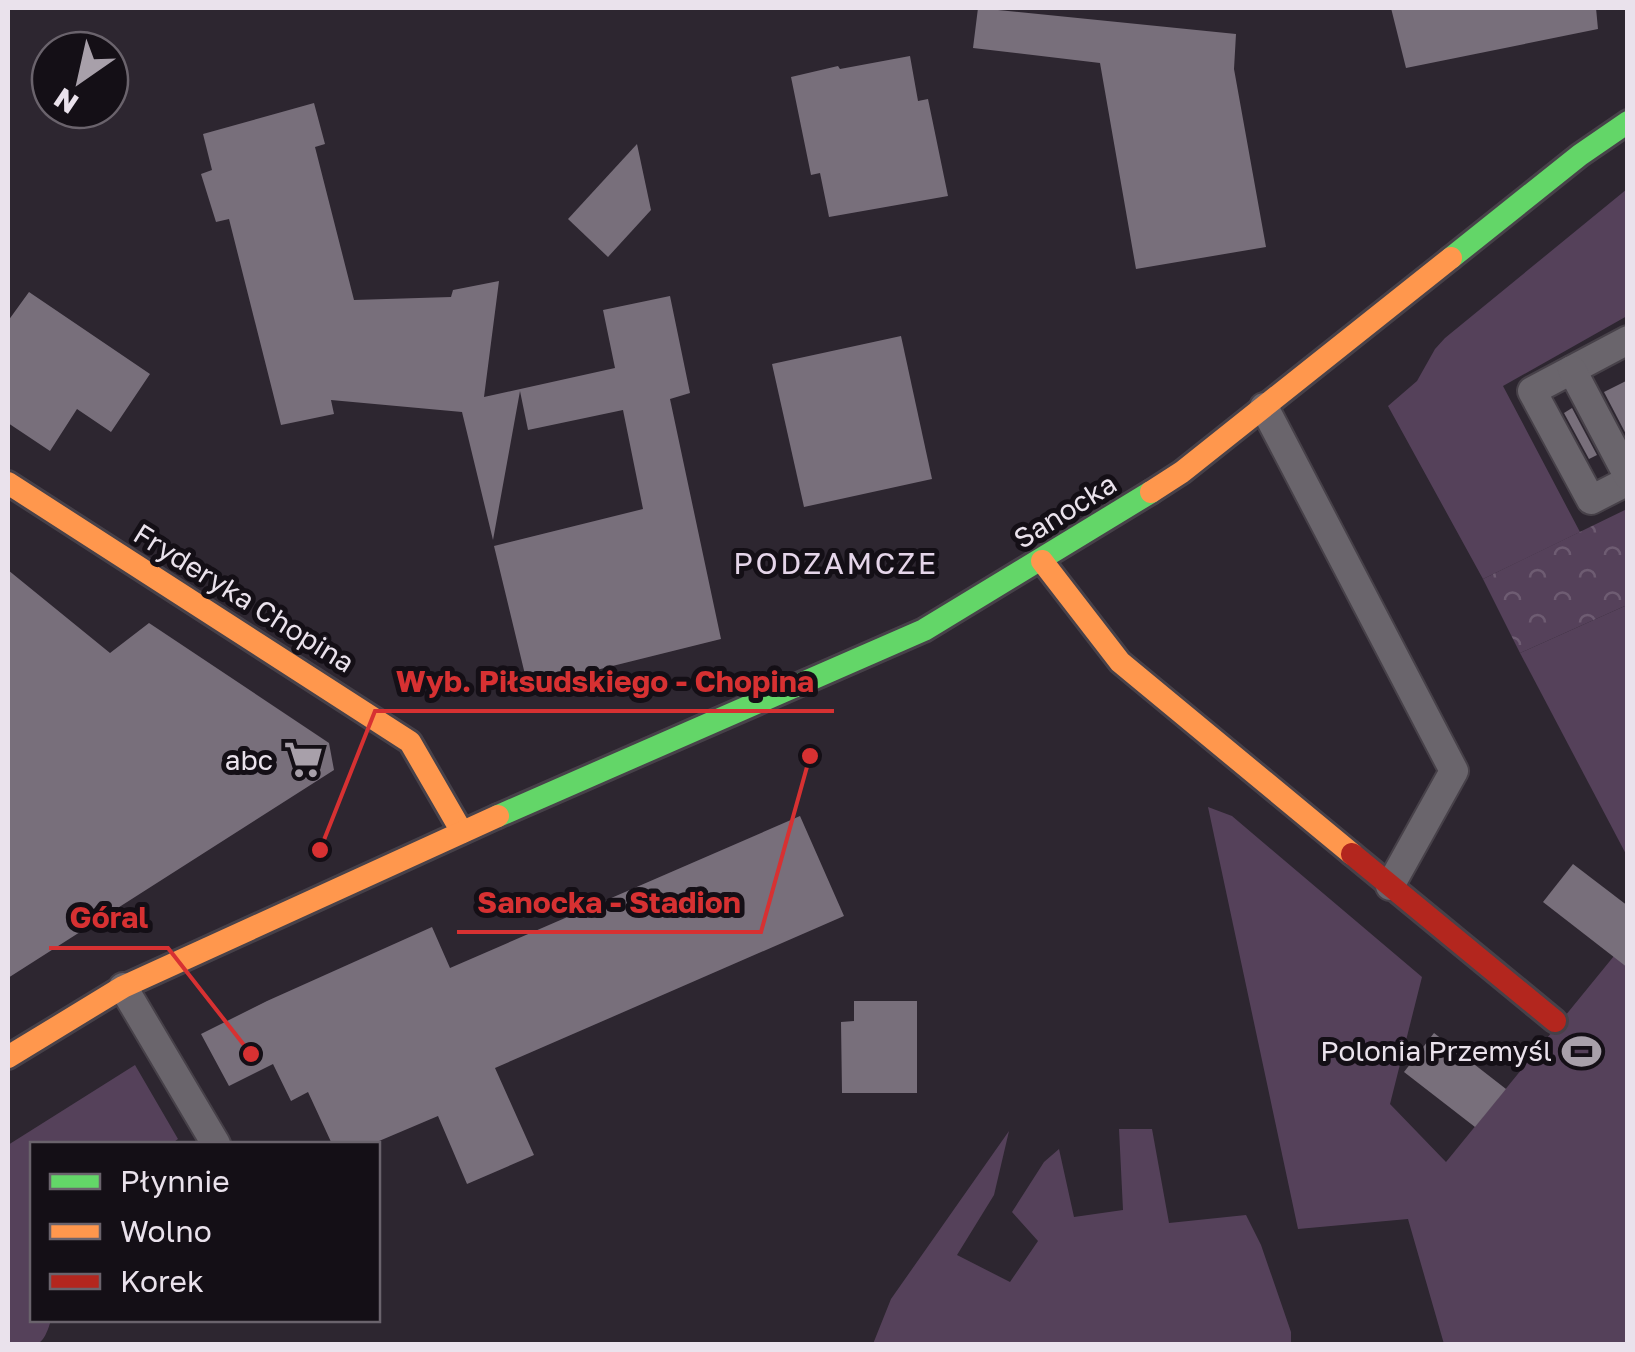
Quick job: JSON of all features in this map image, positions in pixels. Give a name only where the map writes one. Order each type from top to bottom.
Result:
[{"type":"main road","name":"Sanocka","points":[[8,1058],[123,987],[462,832],[924,630],[1042,562],[1182,472],[1580,155],[1628,122]]},
{"type":"main road","name":"Fryderyka Chopina","points":[[8,483],[410,742],[462,832]]},
{"type":"main road","points":[[1042,562],[1120,662],[1556,1021]]},
{"type":"lane","points":[[1572,370],[1628,478],[1591,500],[1532,391],[1572,370],[1623,352]]},
{"type":"lane","points":[[1264,407],[1454,772],[1390,886]]},
{"type":"lane","points":[[123,987],[215,1142]]},
{"type":"green space","points":[[1627,189],[1627,316],[1503,386],[1580,532],[1483,579],[1388,406],[1417,381],[1445,338]]},
{"type":"green space","points":[[1627,509],[1627,605],[1520,653],[1483,579]]},
{"type":"green space","points":[[1627,605],[1627,856],[1520,653]]},
{"type":"green space","points":[[1208,807],[1232,816],[1422,977],[1390,1104],[1446,1162],[1627,940],[1627,1344],[1444,1344],[1408,1219],[1298,1229]]},
{"type":"green space","points":[[135,1065],[178,1139],[30,1142],[30,1322],[50,1322],[45,1337],[37,1344],[8,1344],[8,1145]]},
{"type":"green space","points":[[1119,1129],[1152,1129],[1169,1223],[1246,1215],[1261,1245],[1291,1332],[1291,1344],[873,1344],[891,1299],[1009,1131],[994,1195],[957,1255],[1010,1282],[1038,1241],[1012,1212],[1044,1162],[1059,1149],[1074,1217],[1123,1210]]},
{"type":"building","points":[[978,8],[1236,34],[1234,69],[1266,247],[1136,269],[1100,63],[973,48]]},
{"type":"building","points":[[1391,8],[1596,8],[1598,29],[1406,68]]},
{"type":"building","points":[[910,56],[918,101],[928,99],[948,196],[829,217],[820,173],[811,175],[791,77]]},
{"type":"building","points":[[314,103],[325,144],[315,147],[354,300],[451,297],[453,290],[499,281],[484,397],[615,368],[603,310],[670,296],[690,393],[670,399],[721,639],[528,687],[494,546],[643,509],[623,410],[528,430],[520,391],[493,540],[462,412],[331,400],[334,414],[281,425],[229,219],[216,222],[201,174],[212,170],[203,134]]},
{"type":"building","points":[[637,144],[651,210],[608,257],[568,219]]},
{"type":"building","points":[[29,292],[150,374],[111,432],[77,409],[50,451],[8,423],[8,321]]},
{"type":"building","points":[[901,336],[932,479],[804,507],[772,364]]},
{"type":"building","points":[[1628,380],[1628,438],[1604,392]]},
{"type":"building","points":[[1572,408],[1597,455],[1589,459],[1564,413]]},
{"type":"building","points":[[8,570],[110,653],[149,623],[329,743],[334,770],[8,978]]},
{"type":"building","points":[[800,816],[844,916],[495,1068],[534,1155],[467,1184],[438,1116],[377,1142],[331,1142],[308,1092],[291,1101],[273,1064],[229,1086],[201,1034],[432,927],[450,968]]},
{"type":"building","points":[[1573,864],[1628,906],[1628,968],[1543,902]]},
{"type":"building","points":[[854,1001],[917,1001],[917,1093],[842,1093],[841,1022],[854,1021]]},
{"type":"building","points":[[1434,1033],[1506,1089],[1475,1127],[1404,1072]]},
{"type":"traffic: fast","points":[[1451,258],[1580,155],[1628,122]]},
{"type":"traffic: fast","points":[[498,816],[924,630],[1151,492]]},
{"type":"traffic: slow","points":[[1151,492],[1182,472],[1451,258]]},
{"type":"traffic: slow","points":[[8,483],[410,742],[462,832]]},
{"type":"traffic: slow","points":[[1042,561],[1120,662],[1352,854]]},
{"type":"traffic: slow","points":[[8,1057],[123,987],[498,816]]},
{"type":"traffic: jam","points":[[1352,854],[1555,1021]]},
{"type":"place","name":"Sanocka - Stadion","points":[[810,756]]},
{"type":"place","name":"abc","points":[[303,760]]},
{"type":"place","name":"Wyb. Piłsudskiego - Chopina","points":[[320,850]]},
{"type":"place","name":"Polonia Przemyśl","points":[[1582,1051]]},
{"type":"place","name":"Góral","points":[[251,1054]]},
{"type":"district","name":"PODZAMCZE","points":[[836,564]]}]
